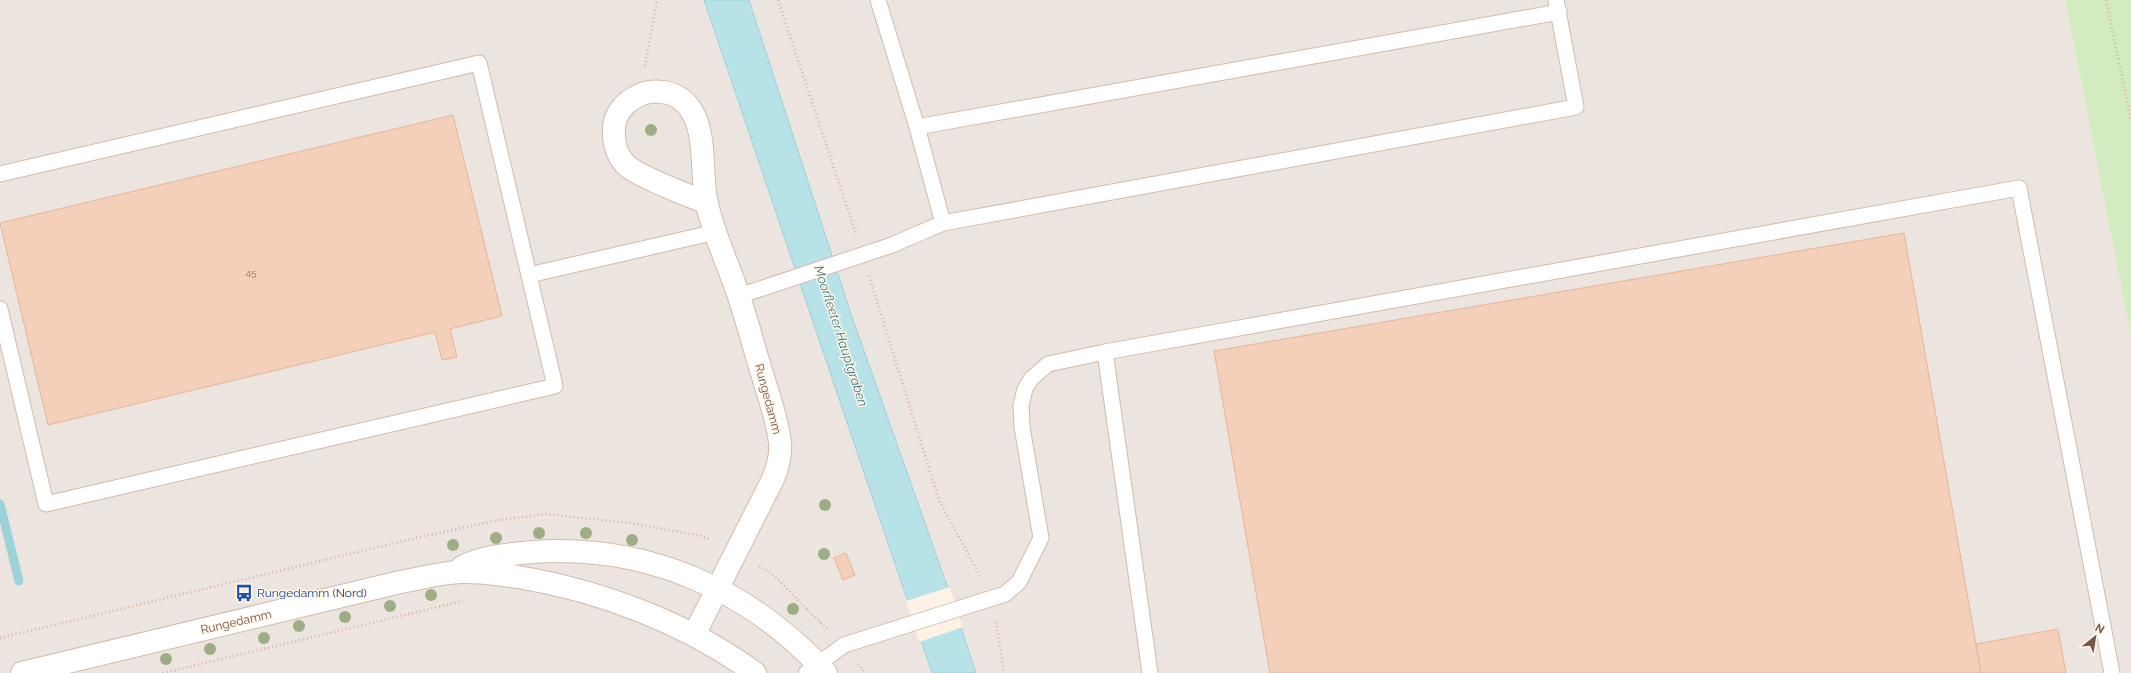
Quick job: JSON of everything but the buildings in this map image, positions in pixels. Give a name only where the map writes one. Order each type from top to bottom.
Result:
[{"type":"street","name":"Rungedamm","points":[[640,94],[651,91],[663,92],[676,96],[689,107],[697,122],[707,203],[739,296],[769,398],[780,443],[780,463],[773,479],[694,635]]},
{"type":"street","points":[[640,94],[629,101],[620,111],[615,121],[615,146],[626,164],[648,178],[707,203]]},
{"type":"street","name":"Rungedamm","points":[[22,673],[396,583],[450,572],[468,564],[498,556],[551,551],[600,554],[657,564],[688,574],[718,589],[759,614],[816,670]]},
{"type":"street","name":"Rungedamm","points":[[450,572],[506,575],[552,584],[586,593],[661,619],[694,635],[755,673]]},
{"type":"lane","points":[[878,0],[917,127],[943,223]]},
{"type":"lane","points":[[739,296],[892,245],[943,223],[1576,108],[1558,6],[917,127]]},
{"type":"lane","points":[[0,174],[480,63],[555,386],[46,504],[0,309]]},
{"type":"lane","points":[[816,670],[844,646],[1005,594],[1019,582],[1041,538],[1022,427],[1021,404],[1025,389],[1031,378],[1048,364],[1105,352],[2019,188],[2112,673]]},
{"type":"lane","points":[[529,275],[716,232]]},
{"type":"lane","points":[[1105,352],[1150,673]]},
{"type":"path","points":[[640,94],[657,0]]},
{"type":"path","points":[[778,0],[859,256],[939,500],[992,598],[1004,673]]},
{"type":"path","points":[[2106,0],[2131,120]]},
{"type":"path","points":[[163,673],[465,600]]},
{"type":"shaded area","points":[[0,0],[2065,0],[2131,336],[2131,673],[0,673]]},
{"type":"green space","points":[[2065,0],[2131,0],[2131,336]]},
{"type":"water","name":"Moorfleeter Hauptgraben","points":[[704,0],[749,0],[851,314],[949,591],[976,673],[932,673]]},
{"type":"pier","points":[[950,587],[963,627],[919,642],[906,601]]},
{"type":"waterway","points":[[0,504],[19,581]]},
{"type":"place","name":"Rungedamm (Nord)","points":[[244,593]]}]
